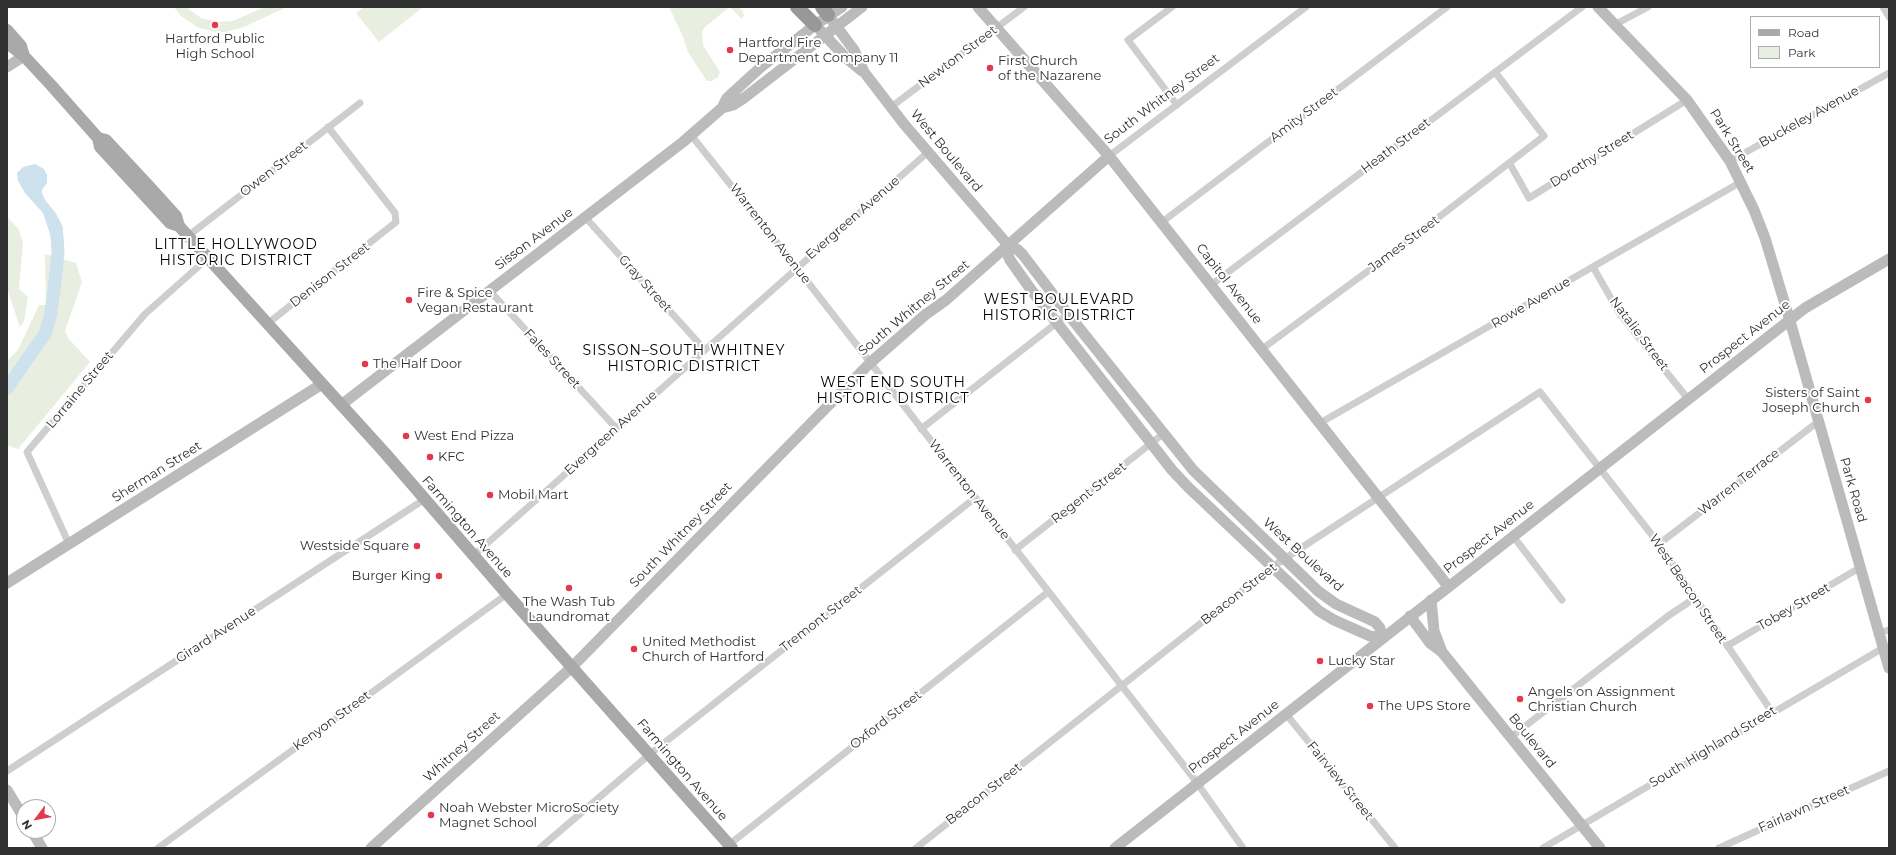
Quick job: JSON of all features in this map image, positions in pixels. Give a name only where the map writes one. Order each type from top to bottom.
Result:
[{"type":"highway","points":[[797,7],[820,30]]},
{"type":"main road","name":"Sisson Avenue","points":[[722,108],[733,105],[758,87],[820,30],[829,16],[842,7]]},
{"type":"main road","name":"Sisson Avenue","points":[[829,16],[862,7]]},
{"type":"main road","name":"Capitol Avenue","points":[[978,7],[1109,156],[1448,586]]},
{"type":"main road","name":"Park Street","points":[[1598,7],[1616,24],[1687,100],[1730,161],[1763,231],[1790,321]]},
{"type":"main road","name":"West Boulevard","points":[[829,16],[854,50],[864,72],[891,107],[1008,245],[1018,250],[1023,255],[1068,314],[1193,470],[1328,599],[1378,625],[1382,638],[1370,636],[1326,616],[1311,605],[1208,507],[1172,470],[1056,322],[1010,260],[1007,253],[1008,245]]},
{"type":"main road","name":"Farmington Avenue","points":[[7,30],[21,46],[24,56]]},
{"type":"main road","name":"Sisson Avenue","points":[[342,405],[691,135],[722,108],[727,98],[750,77],[820,30]]},
{"type":"main road","name":"West Boulevard","points":[[820,30],[845,57],[864,72]]},
{"type":"main road","name":"Farmington Avenue","points":[[7,43],[24,56],[98,138],[106,140],[176,216],[179,226],[425,498],[507,594],[650,754],[729,847]]},
{"type":"main road","points":[[7,67],[24,56]]},
{"type":"main road","points":[[750,77],[758,87]]},
{"type":"main road","name":"South Whitney Street","points":[[572,667],[870,363],[926,315],[946,300],[1109,156]]},
{"type":"main road","name":"Prospect Avenue","points":[[1115,848],[1448,586],[1806,308],[1889,259]]},
{"type":"main road","name":"Park Road","points":[[1790,321],[1861,567],[1884,631],[1883,648],[1889,668]]},
{"type":"main road","name":"Sherman Street","points":[[7,583],[322,384]]},
{"type":"main road","points":[[1208,507],[1219,496]]},
{"type":"main road","name":"Boulevard","points":[[1431,600],[1434,631],[1442,652]]},
{"type":"main road","name":"Boulevard","points":[[1410,616],[1430,643],[1442,652],[1600,848]]},
{"type":"main road","name":"Whitney Street","points":[[371,848],[572,667]]},
{"type":"main road","points":[[7,790],[16,805]]},
{"type":"main road","points":[[37,839],[42,848]]},
{"type":"street","name":"Newton Street","points":[[891,107],[1024,7]]},
{"type":"street","points":[[1172,7],[1128,40],[1177,105]]},
{"type":"street","name":"South Whitney Street","points":[[1109,156],[1306,7]]},
{"type":"street","name":"Amity Street","points":[[1162,222],[1446,7]]},
{"type":"street","name":"Heath Street","points":[[1211,285],[1582,7]]},
{"type":"street","points":[[1616,24],[1648,7]]},
{"type":"street","points":[[1883,7],[1889,17]]},
{"type":"street","name":"James Street","points":[[1262,349],[1510,164],[1544,136],[1495,72]]},
{"type":"street","name":"Buckeley Avenue","points":[[1730,161],[1889,73]]},
{"type":"street","name":"Dorothy Street","points":[[1510,164],[1529,198],[1687,100]]},
{"type":"street","name":"Owen Street","points":[[188,236],[360,102]]},
{"type":"street","name":"Denison Street","points":[[268,324],[393,226],[396,222],[395,213],[328,127]]},
{"type":"street","name":"Warrenton Avenue","points":[[691,135],[796,267],[1197,783],[1243,848]]},
{"type":"street","name":"Evergreen Avenue","points":[[474,555],[796,267],[928,152]]},
{"type":"street","name":"Rowe Avenue","points":[[1320,424],[1741,182]]},
{"type":"street","name":"Gray Street","points":[[585,217],[704,350]]},
{"type":"street","name":"Lorraine Street","points":[[69,544],[27,452],[145,314],[208,258]]},
{"type":"street","name":"Natalie Street","points":[[1593,267],[1620,314],[1688,399]]},
{"type":"street","name":"Fales Street","points":[[489,290],[616,428]]},
{"type":"street","points":[[921,429],[1068,314]]},
{"type":"street","name":"Beacon Street","points":[[916,848],[1272,567],[1540,392],[1600,468]]},
{"type":"street","name":"Warren Terrace","points":[[1659,544],[1819,421]]},
{"type":"street","name":"Regent Street","points":[[1015,550],[1163,434]]},
{"type":"street","name":"West Beacon Street","points":[[1600,468],[1659,544],[1772,712]]},
{"type":"street","name":"Girard Avenue","points":[[7,771],[425,498]]},
{"type":"street","name":"Tremont Street","points":[[540,848],[650,754],[974,498]]},
{"type":"street","points":[[1512,536],[1562,600]]},
{"type":"street","name":"Tobey Street","points":[[1727,646],[1861,567]]},
{"type":"street","name":"Oxford Street","points":[[729,847],[1048,592]]},
{"type":"street","name":"Kenyon Street","points":[[158,848],[507,594]]},
{"type":"street","points":[[1511,737],[1668,616],[1694,598]]},
{"type":"street","name":"South Highland Street","points":[[1543,848],[1883,648]]},
{"type":"street","name":"Fairview Street","points":[[1286,714],[1395,848]]},
{"type":"street","name":"Fairlawn Street","points":[[1719,848],[1889,771]]},
{"type":"green space","points":[[174,7],[186,7],[201,18],[217,22],[233,21],[264,7],[287,7],[244,27],[225,32],[215,32],[197,27],[181,16]]},
{"type":"green space","points":[[364,7],[423,7],[379,42],[356,13]]},
{"type":"green space","points":[[669,7],[738,7],[742,10],[744,15],[742,19],[731,8],[728,8],[704,28],[702,32],[703,45],[720,72],[718,77],[712,81],[707,81],[688,52],[684,39]]},
{"type":"green space","points":[[7,217],[18,228],[23,242],[19,289],[28,297],[24,321],[20,327],[7,288]]},
{"type":"green space","points":[[45,254],[76,263],[82,282],[65,331],[68,338],[90,362],[18,449],[7,445],[7,361],[18,350],[39,305],[46,305]]},
{"type":"water","points":[[35,164],[44,169],[47,175],[47,183],[42,190],[42,193],[63,227],[63,252],[58,252],[52,249],[52,240],[43,213],[25,193],[18,181],[17,173],[23,167]]},
{"type":"waterway","points":[[7,388],[45,334],[50,317],[54,291],[58,252],[57,236]]},
{"type":"place","name":"Hartford Public High School","points":[[215,25]]},
{"type":"place","name":"Hartford Fire Department Company 11","points":[[730,50]]},
{"type":"place","name":"First Church of the Nazarene","points":[[990,68]]},
{"type":"place","name":"Fire & Spice Vegan Restaurant","points":[[409,300]]},
{"type":"place","name":"The Half Door","points":[[365,364]]},
{"type":"place","name":"Sisters of Saint Joseph Church","points":[[1868,400]]},
{"type":"place","name":"West End Pizza","points":[[406,436]]},
{"type":"place","name":"KFC","points":[[430,457]]},
{"type":"place","name":"Mobil Mart","points":[[490,495]]},
{"type":"place","name":"Westside Square","points":[[417,546]]},
{"type":"place","name":"Burger King","points":[[439,576]]},
{"type":"place","name":"The Wash Tub Laundromat","points":[[569,588]]},
{"type":"place","name":"United Methodist Church of Hartford","points":[[634,649]]},
{"type":"place","name":"Lucky Star","points":[[1320,661]]},
{"type":"place","name":"Angels on Assignment Christian Church","points":[[1520,699]]},
{"type":"place","name":"The UPS Store","points":[[1370,706]]},
{"type":"place","name":"Noah Webster MicroSociety Magnet School","points":[[431,815]]},
{"type":"district","name":"LITTLE HOLLYWOOD HISTORIC DISTRICT","points":[[236,254]]},
{"type":"district","name":"WEST BOULEVARD HISTORIC DISTRICT","points":[[1059,308]]},
{"type":"district","name":"SISSON–SOUTH WHITNEY HISTORIC DISTRICT","points":[[684,360]]},
{"type":"district","name":"WEST END SOUTH HISTORIC DISTRICT","points":[[893,392]]}]
